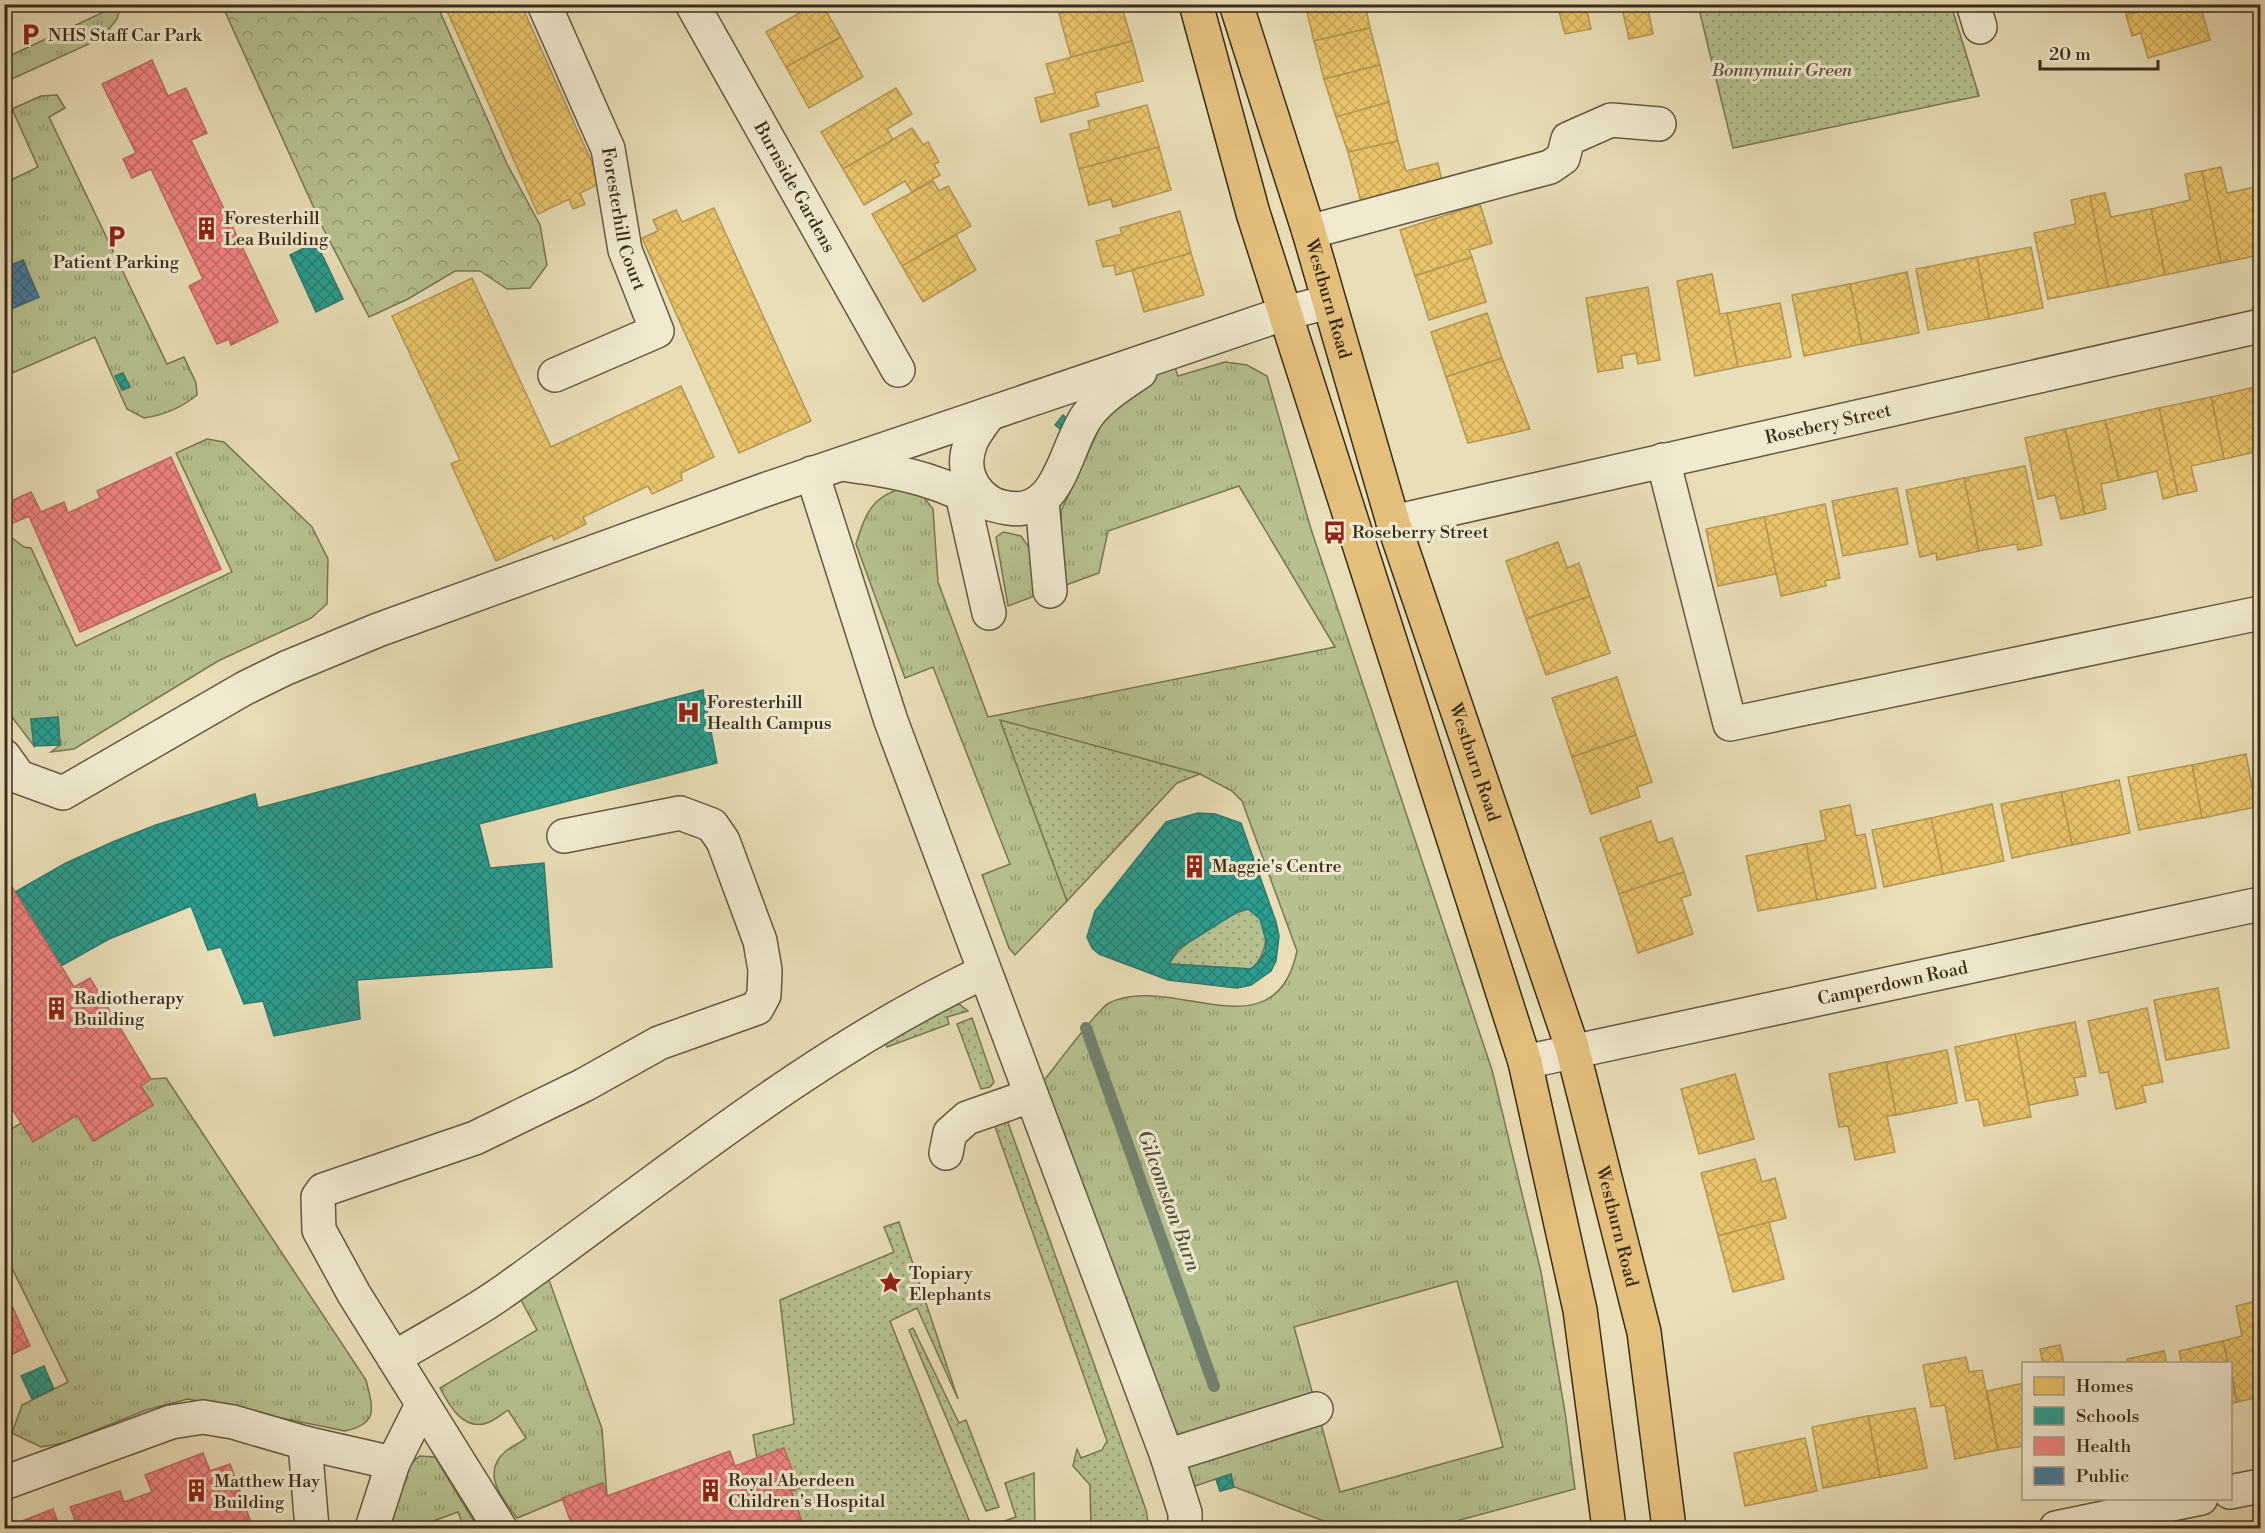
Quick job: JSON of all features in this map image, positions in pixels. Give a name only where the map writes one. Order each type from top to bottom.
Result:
[{"type":"main road","points":[[1196,4],[1253,213],[1525,1062],[1580,1310],[1610,1528]]},
{"type":"main road","name":"Westburn Road","points":[[1236,4],[1309,232],[1393,522],[1573,1052],[1644,1332],[1669,1528]]},
{"type":"street","name":"Foresterhill Court","points":[[544,4],[608,148],[625,250],[657,331],[555,375]]},
{"type":"street","name":"Burnside Gardens","points":[[692,4],[898,370]]},
{"type":"street","points":[[1309,232],[1551,167],[1563,158],[1568,139],[1611,120],[1659,124]]},
{"type":"street","points":[[4,756],[19,777],[63,794],[246,688],[286,668],[378,630],[827,469],[1286,313],[1328,302]]},
{"type":"street","name":"Rosebery Street","points":[[1393,522],[2260,326]]},
{"type":"street","points":[[827,469],[912,476],[997,506],[1025,509],[1042,502],[1053,489],[1072,442],[1088,414],[1119,386],[1175,351]]},
{"type":"street","points":[[989,414],[971,440],[967,456],[968,473],[973,487],[982,498],[997,506]]},
{"type":"street","points":[[1663,460],[1730,724],[2260,613]]},
{"type":"street","points":[[827,469],[891,721],[1167,1456],[1185,1513],[1185,1528]]},
{"type":"street","points":[[962,494],[989,613]]},
{"type":"street","points":[[1042,502],[1050,591]]},
{"type":"street","points":[[500,1528],[354,1294],[319,1230],[318,1197],[323,1190],[475,1138],[584,1085],[659,1043],[757,1008],[764,995],[765,970],[760,941],[723,841],[712,825],[680,813],[564,836]]},
{"type":"street","name":"Camperdown Road","points":[[1525,1062],[2260,904]]},
{"type":"street","points":[[394,1358],[507,1289],[755,1107],[920,1002],[984,972]]},
{"type":"street","points":[[946,1153],[950,1132],[967,1119],[1030,1096]]},
{"type":"street","points":[[372,1528],[393,1463],[422,1405]]},
{"type":"street","points":[[1167,1456],[1316,1409]]},
{"type":"street","points":[[4,1483],[171,1422],[203,1417],[233,1422],[305,1443],[393,1463]]},
{"type":"street","points":[[305,1443],[312,1528]]},
{"type":"street","points":[[2232,1492],[2260,1486]]},
{"type":"street","points":[[2056,1528],[2191,1500]]},
{"type":"green space","points":[[103,5],[121,5],[117,19],[102,38],[5,82],[5,58],[106,11]]},
{"type":"green space","points":[[222,5],[437,5],[507,164],[540,225],[547,265],[530,288],[507,289],[480,271],[455,271],[408,299],[369,317],[323,228]]},
{"type":"green space","name":"Bonnymuir Green","points":[[1698,5],[1951,5],[1979,96],[1733,148]]},
{"type":"green space","points":[[57,95],[65,108],[49,117],[167,364],[184,357],[196,383],[197,395],[166,413],[144,418],[127,409],[95,337],[5,376],[5,183],[38,167],[12,109],[41,96]]},
{"type":"green space","points":[[1225,362],[1247,365],[1267,376],[1311,529],[1492,1070],[1541,1272],[1565,1412],[1575,1489],[1430,1528],[1342,1528],[1235,1487],[1220,1491],[1216,1479],[1195,1486],[1163,1408],[1041,1084],[1085,1028],[1109,1003],[1134,996],[1244,1006],[1267,999],[1285,982],[1297,951],[1242,801],[1232,791],[1200,774],[1001,721],[1067,901],[1015,955],[1009,948],[982,875],[1010,864],[933,667],[905,678],[856,544],[867,514],[885,495],[906,487],[923,496],[933,509],[938,582],[988,717],[1335,647],[1239,486],[1108,531],[1099,573],[1055,589],[1062,548],[1061,511],[1104,418],[1148,379],[1174,365],[1178,376]],"holes":[[[1457,1281],[1503,1447],[1340,1492],[1294,1327]]]},
{"type":"green space","points":[[207,439],[224,442],[312,527],[328,559],[327,604],[311,618],[218,661],[74,749],[51,752],[60,745],[58,718],[31,720],[34,746],[5,708],[4,532],[24,547],[31,548],[76,646],[232,572],[176,453]]},
{"type":"green space","points":[[1003,532],[1021,536],[1032,552],[1040,594],[1008,606],[996,537]]},
{"type":"green space","points":[[1000,720],[1200,774],[1177,783],[1067,901]]},
{"type":"green space","points":[[1248,909],[1262,921],[1266,938],[1262,955],[1251,969],[1169,964],[1183,947],[1204,930],[1227,917]]},
{"type":"green space","points":[[948,1003],[959,1004],[968,1011],[947,1017],[949,1024],[887,1047],[884,1038]]},
{"type":"green space","points":[[972,1018],[994,1082],[990,1087],[981,1089],[957,1024]]},
{"type":"green space","points":[[166,1078],[366,1380],[371,1413],[364,1424],[345,1431],[188,1399],[146,1410],[64,1443],[41,1447],[12,1433],[22,1405],[68,1382],[5,1254],[5,1133],[21,1123],[77,1115],[94,1141],[153,1105],[141,1086],[151,1079]]},
{"type":"green space","points":[[1006,1117],[1146,1510],[1149,1528],[1091,1528],[1090,1485],[1073,1466],[1077,1449],[1081,1458],[1102,1450],[1107,1441],[993,1121]]},
{"type":"green space","points":[[899,1222],[958,1399],[917,1308],[890,1321],[972,1528],[804,1528],[791,1491],[798,1488],[757,1458],[753,1435],[794,1424],[780,1300],[894,1252],[884,1227]]},
{"type":"green space","points":[[548,1277],[602,1429],[607,1496],[602,1483],[517,1518],[500,1494],[494,1476],[498,1459],[526,1438],[508,1410],[487,1423],[478,1424],[464,1420],[452,1409],[440,1388],[537,1330],[521,1300]]},
{"type":"green space","points":[[913,1328],[959,1423],[966,1420],[999,1507],[986,1511],[909,1330]]},
{"type":"green space","points":[[420,1456],[435,1457],[478,1528],[464,1528],[458,1512],[422,1525],[422,1528],[388,1528],[402,1478],[407,1469]]},
{"type":"green space","points":[[1034,1473],[1035,1528],[991,1528],[990,1526],[1016,1517],[1005,1483]]},
{"type":"building: Homes","points":[[444,4],[521,4],[601,183],[580,193],[585,204],[573,209],[569,199],[538,214]]},
{"type":"building: Homes","points":[[815,4],[822,4],[841,37],[786,67],[766,32]]},
{"type":"building: Homes","points":[[1093,4],[1121,4],[1132,41],[1071,57],[1059,14]]},
{"type":"building: Homes","points":[[1305,4],[1365,4],[1370,28],[1314,41]]},
{"type":"building: Homes","points":[[1552,4],[1615,4],[1587,11],[1591,29],[1565,34],[1558,8],[1553,9]]},
{"type":"building: Homes","points":[[1621,4],[1647,4],[1653,34],[1629,39]]},
{"type":"building: Homes","points":[[2123,4],[2163,4],[2126,15]]},
{"type":"building: Homes","points":[[2163,4],[2200,4],[2210,40],[2148,58],[2141,33],[2132,36],[2126,15]]},
{"type":"building: Homes","points":[[1370,28],[1380,65],[1324,79],[1314,41]]},
{"type":"building: Homes","points":[[841,37],[863,77],[809,108],[786,67]]},
{"type":"building: Homes","points":[[1132,41],[1143,81],[1095,93],[1099,106],[1041,122],[1035,98],[1055,93],[1046,64]]},
{"type":"building: Homes","points":[[1380,65],[1389,102],[1336,117],[1324,79]]},
{"type":"building: Homes","points":[[896,88],[912,114],[887,129],[893,140],[843,169],[821,132]]},
{"type":"building: Homes","points":[[1389,102],[1398,141],[1348,152],[1336,117]]},
{"type":"building: Homes","points":[[1147,105],[1159,147],[1079,169],[1070,134],[1090,129],[1088,121]]},
{"type":"building: Homes","points":[[912,128],[923,145],[928,142],[939,162],[934,164],[940,175],[912,192],[905,181],[864,205],[843,169]]},
{"type":"building: Homes","points":[[1398,141],[1406,171],[1438,163],[1442,182],[1361,202],[1348,152]]},
{"type":"building: Homes","points":[[1159,147],[1171,190],[1113,207],[1111,199],[1089,205],[1079,169]]},
{"type":"building: Homes","points":[[2221,167],[2227,193],[2260,186],[2260,255],[2221,263],[2202,171]]},
{"type":"building: Homes","points":[[2202,171],[2221,263],[2165,275],[2151,209],[2190,200],[2185,174]]},
{"type":"building: Homes","points":[[933,181],[939,191],[948,186],[971,226],[902,266],[872,214]]},
{"type":"building: Homes","points":[[2105,193],[2111,217],[2151,209],[2165,275],[2108,287],[2090,196]]},
{"type":"building: Homes","points":[[2090,196],[2108,287],[2048,299],[2034,233],[2076,224],[2071,200]]},
{"type":"building: Homes","points":[[1480,204],[1492,243],[1469,250],[1472,257],[1415,276],[1400,230]]},
{"type":"building: Homes","points":[[714,208],[811,421],[739,453],[642,238],[658,231],[653,220],[676,210],[682,222]]},
{"type":"building: Homes","points":[[1180,211],[1191,253],[1116,275],[1114,265],[1103,267],[1096,241],[1122,234],[1120,228]]},
{"type":"building: Homes","points":[[956,235],[976,270],[923,302],[902,266]]},
{"type":"building: Homes","points":[[2031,247],[2043,308],[1989,319],[1977,257]]},
{"type":"building: Homes","points":[[1191,253],[1204,295],[1144,312],[1132,270]]},
{"type":"building: Homes","points":[[1472,257],[1486,302],[1429,320],[1415,276]]},
{"type":"building: Homes","points":[[1977,257],[1989,319],[1928,330],[1916,269]]},
{"type":"building: Homes","points":[[1907,272],[1919,333],[1862,344],[1850,284]]},
{"type":"building: Homes","points":[[1712,274],[1720,314],[1727,313],[1738,367],[1695,376],[1677,281]]},
{"type":"building: Homes","points":[[472,278],[551,447],[681,386],[714,457],[681,473],[682,480],[652,494],[648,486],[583,517],[586,524],[554,540],[552,535],[496,561],[451,464],[460,460],[392,316]]},
{"type":"building: Homes","points":[[1850,284],[1862,344],[1804,356],[1792,295]]},
{"type":"building: Homes","points":[[1648,287],[1660,360],[1638,364],[1636,353],[1621,356],[1623,368],[1598,372],[1586,298]]},
{"type":"building: Homes","points":[[1780,303],[1791,357],[1738,367],[1727,313]]},
{"type":"building: Homes","points":[[1487,313],[1502,358],[1446,377],[1431,332]]},
{"type":"building: Homes","points":[[1502,358],[1530,429],[1468,443],[1446,377]]},
{"type":"building: Homes","points":[[2260,386],[2260,451],[2224,459],[2211,397]]},
{"type":"building: Homes","points":[[2211,397],[2224,459],[2191,466],[2197,491],[2178,495],[2159,408]]},
{"type":"building: Homes","points":[[2159,408],[2178,495],[2163,499],[2157,471],[2119,480],[2105,420]]},
{"type":"building: Homes","points":[[2105,420],[2119,480],[2101,484],[2106,509],[2085,514],[2065,429]]},
{"type":"building: Homes","points":[[2065,429],[2085,514],[2061,519],[2055,495],[2038,499],[2025,438]]},
{"type":"building: Homes","points":[[2025,466],[2042,545],[2018,550],[2017,544],[1979,551],[1964,478]]},
{"type":"building: Homes","points":[[1964,478],[1979,551],[1937,560],[1936,553],[1920,557],[1906,490]]},
{"type":"building: Homes","points":[[1897,488],[1908,544],[1843,556],[1832,501]]},
{"type":"building: Homes","points":[[1825,504],[1840,578],[1825,581],[1826,586],[1781,596],[1764,517]]},
{"type":"building: Homes","points":[[1764,517],[1776,574],[1718,586],[1706,529]]},
{"type":"building: Homes","points":[[1558,542],[1567,568],[1579,563],[1590,596],[1526,619],[1506,561]]},
{"type":"building: Homes","points":[[1590,596],[1610,653],[1546,675],[1526,619]]},
{"type":"building: Homes","points":[[1617,677],[1636,735],[1572,757],[1552,698]]},
{"type":"building: Homes","points":[[1636,735],[1652,782],[1637,787],[1640,797],[1591,814],[1572,757]]},
{"type":"building: Homes","points":[[2246,754],[2256,807],[2202,818],[2192,765]]},
{"type":"building: Homes","points":[[2192,765],[2202,818],[2139,830],[2128,777]]},
{"type":"building: Homes","points":[[2119,780],[2130,833],[2072,845],[2061,792]]},
{"type":"building: Homes","points":[[2061,792],[2072,845],[2012,858],[2001,804]]},
{"type":"building: Homes","points":[[1992,804],[2004,861],[1943,874],[1931,818]]},
{"type":"building: Homes","points":[[1850,805],[1856,836],[1865,834],[1876,888],[1817,900],[1806,844],[1826,840],[1820,811]]},
{"type":"building: Homes","points":[[1931,818],[1943,874],[1884,887],[1872,830]]},
{"type":"building: Homes","points":[[1651,821],[1658,843],[1672,838],[1684,872],[1619,894],[1600,838]]},
{"type":"building: Homes","points":[[1806,844],[1817,900],[1758,911],[1746,856]]},
{"type":"building: Homes","points":[[1684,872],[1691,895],[1681,898],[1693,934],[1638,953],[1619,894]]},
{"type":"building: Homes","points":[[2260,979],[2260,1006],[2255,980]]},
{"type":"building: Homes","points":[[2218,988],[2229,1048],[2166,1060],[2154,1000]]},
{"type":"building: Homes","points":[[2147,1008],[2163,1082],[2142,1086],[2146,1102],[2116,1109],[2108,1072],[2100,1073],[2088,1021]]},
{"type":"building: Homes","points":[[2075,1022],[2086,1076],[2074,1078],[2078,1095],[2029,1105],[2015,1034]]},
{"type":"building: Homes","points":[[2015,1034],[2031,1117],[1984,1126],[1978,1099],[1966,1101],[1955,1047]]},
{"type":"building: Homes","points":[[1947,1050],[1957,1103],[1896,1115],[1886,1062]]},
{"type":"building: Homes","points":[[1886,1062],[1896,1115],[1887,1116],[1895,1152],[1855,1160],[1848,1126],[1839,1127],[1829,1074]]},
{"type":"building: Homes","points":[[1735,1074],[1754,1139],[1699,1154],[1681,1089]]},
{"type":"building: Homes","points":[[1755,1159],[1762,1182],[1775,1178],[1786,1218],[1718,1236],[1701,1173]]},
{"type":"building: Homes","points":[[1769,1222],[1784,1279],[1733,1292],[1718,1236]]},
{"type":"building: Homes","points":[[2260,1300],[2260,1397],[2237,1402],[2232,1362],[2228,1362],[2223,1341],[2242,1336],[2236,1306]]},
{"type":"building: Homes","points":[[2223,1341],[2228,1362],[2182,1362],[2179,1351]]},
{"type":"building: Homes","points":[[2060,1345],[2064,1362],[2043,1362],[2040,1349]]},
{"type":"building: Homes","points":[[2164,1351],[2167,1362],[2128,1362],[2127,1359]]},
{"type":"building: Homes","points":[[1966,1357],[1969,1372],[1982,1370],[1998,1450],[1955,1459],[1945,1405],[1931,1407],[1923,1365]]},
{"type":"building: Homes","points":[[2232,1382],[2237,1402],[2232,1403]]},
{"type":"building: Homes","points":[[2022,1383],[2022,1446],[1998,1450],[1987,1391]]},
{"type":"building: Homes","points":[[1915,1408],[1927,1468],[1880,1477],[1868,1416]]},
{"type":"building: Homes","points":[[1868,1416],[1880,1477],[1823,1488],[1812,1427]]},
{"type":"building: Homes","points":[[1805,1438],[1817,1491],[1745,1506],[1734,1453]]},
{"type":"building: Schools","points":[[316,242],[343,299],[316,312],[290,255]]},
{"type":"building: Schools","points":[[123,373],[130,387],[122,390],[115,376]]},
{"type":"building: Schools","points":[[1063,415],[1068,419],[1060,429],[1055,425]]},
{"type":"building: Schools","points":[[703,690],[717,763],[479,824],[490,868],[544,863],[552,967],[357,980],[360,1019],[274,1036],[263,1001],[244,1004],[221,947],[208,950],[191,906],[109,939],[61,966],[15,892],[66,863],[115,841],[156,825],[255,794],[258,808]]},
{"type":"building: Schools","points":[[58,717],[60,745],[34,746],[31,719]]},
{"type":"building: Schools","name":"Maggie's Centre","points":[[1198,813],[1215,814],[1241,823],[1279,936],[1276,961],[1271,971],[1251,985],[1237,988],[1168,980],[1099,954],[1092,948],[1087,937],[1095,911],[1166,822]],"holes":[[[1248,909],[1260,919],[1266,941],[1265,952],[1251,969],[1169,964],[1178,949],[1237,912]]]},
{"type":"building: Schools","points":[[44,1366],[54,1389],[32,1399],[21,1376]]},
{"type":"building: Schools","points":[[1231,1474],[1234,1487],[1220,1491],[1216,1479]]},
{"type":"building: Health","name":"Foresterhill Lea Building","points":[[152,60],[168,96],[186,88],[207,133],[191,140],[278,322],[231,345],[229,339],[217,344],[189,286],[203,279],[151,169],[132,178],[123,159],[136,153],[102,84]]},
{"type":"building: Health","points":[[171,457],[221,569],[80,632],[29,516],[11,524],[4,504],[31,492],[41,512],[64,502],[68,513],[100,498],[97,491]]},
{"type":"building: Health","name":"Radiotherapy Building","points":[[4,874],[74,987],[90,978],[151,1079],[141,1086],[153,1105],[93,1141],[77,1115],[33,1142],[4,1096]]},
{"type":"building: Health","points":[[13,1308],[30,1346],[4,1358],[4,1312]]},
{"type":"building: Health","name":"Royal Aberdeen Children's Hospital","points":[[784,1448],[799,1488],[791,1491],[804,1528],[573,1528],[562,1498],[603,1483],[607,1496],[730,1451],[735,1466]]},
{"type":"building: Health","name":"Matthew Hay Building","points":[[203,1453],[210,1471],[230,1464],[253,1528],[4,1528],[53,1509],[59,1526],[75,1520],[70,1507],[120,1491],[124,1502],[152,1492],[145,1475]]},
{"type":"building: Public","points":[[23,260],[39,297],[4,312],[4,268]]},
{"type":"waterway","name":"Gilcomston Burn","points":[[1086,1028],[1214,1386]]},
{"type":"place","name":"NHS Staff Car Park","points":[[30,35]]},
{"type":"place","name":"Foresterhill Lea Building","points":[[206,228]]},
{"type":"place","name":"Patient Parking","points":[[116,236]]},
{"type":"place","name":"Roseberry Street","points":[[1334,532]]},
{"type":"place","name":"Foresterhill Health Campus","points":[[689,712]]},
{"type":"place","name":"Maggie's Centre","points":[[1194,866]]},
{"type":"place","name":"Radiotherapy Building","points":[[56,1008]]},
{"type":"place","name":"Topiary Elephants","points":[[891,1283]]},
{"type":"place","name":"Royal Aberdeen Children's Hospital","points":[[710,1490]]},
{"type":"place","name":"Matthew Hay Building","points":[[196,1491]]}]
